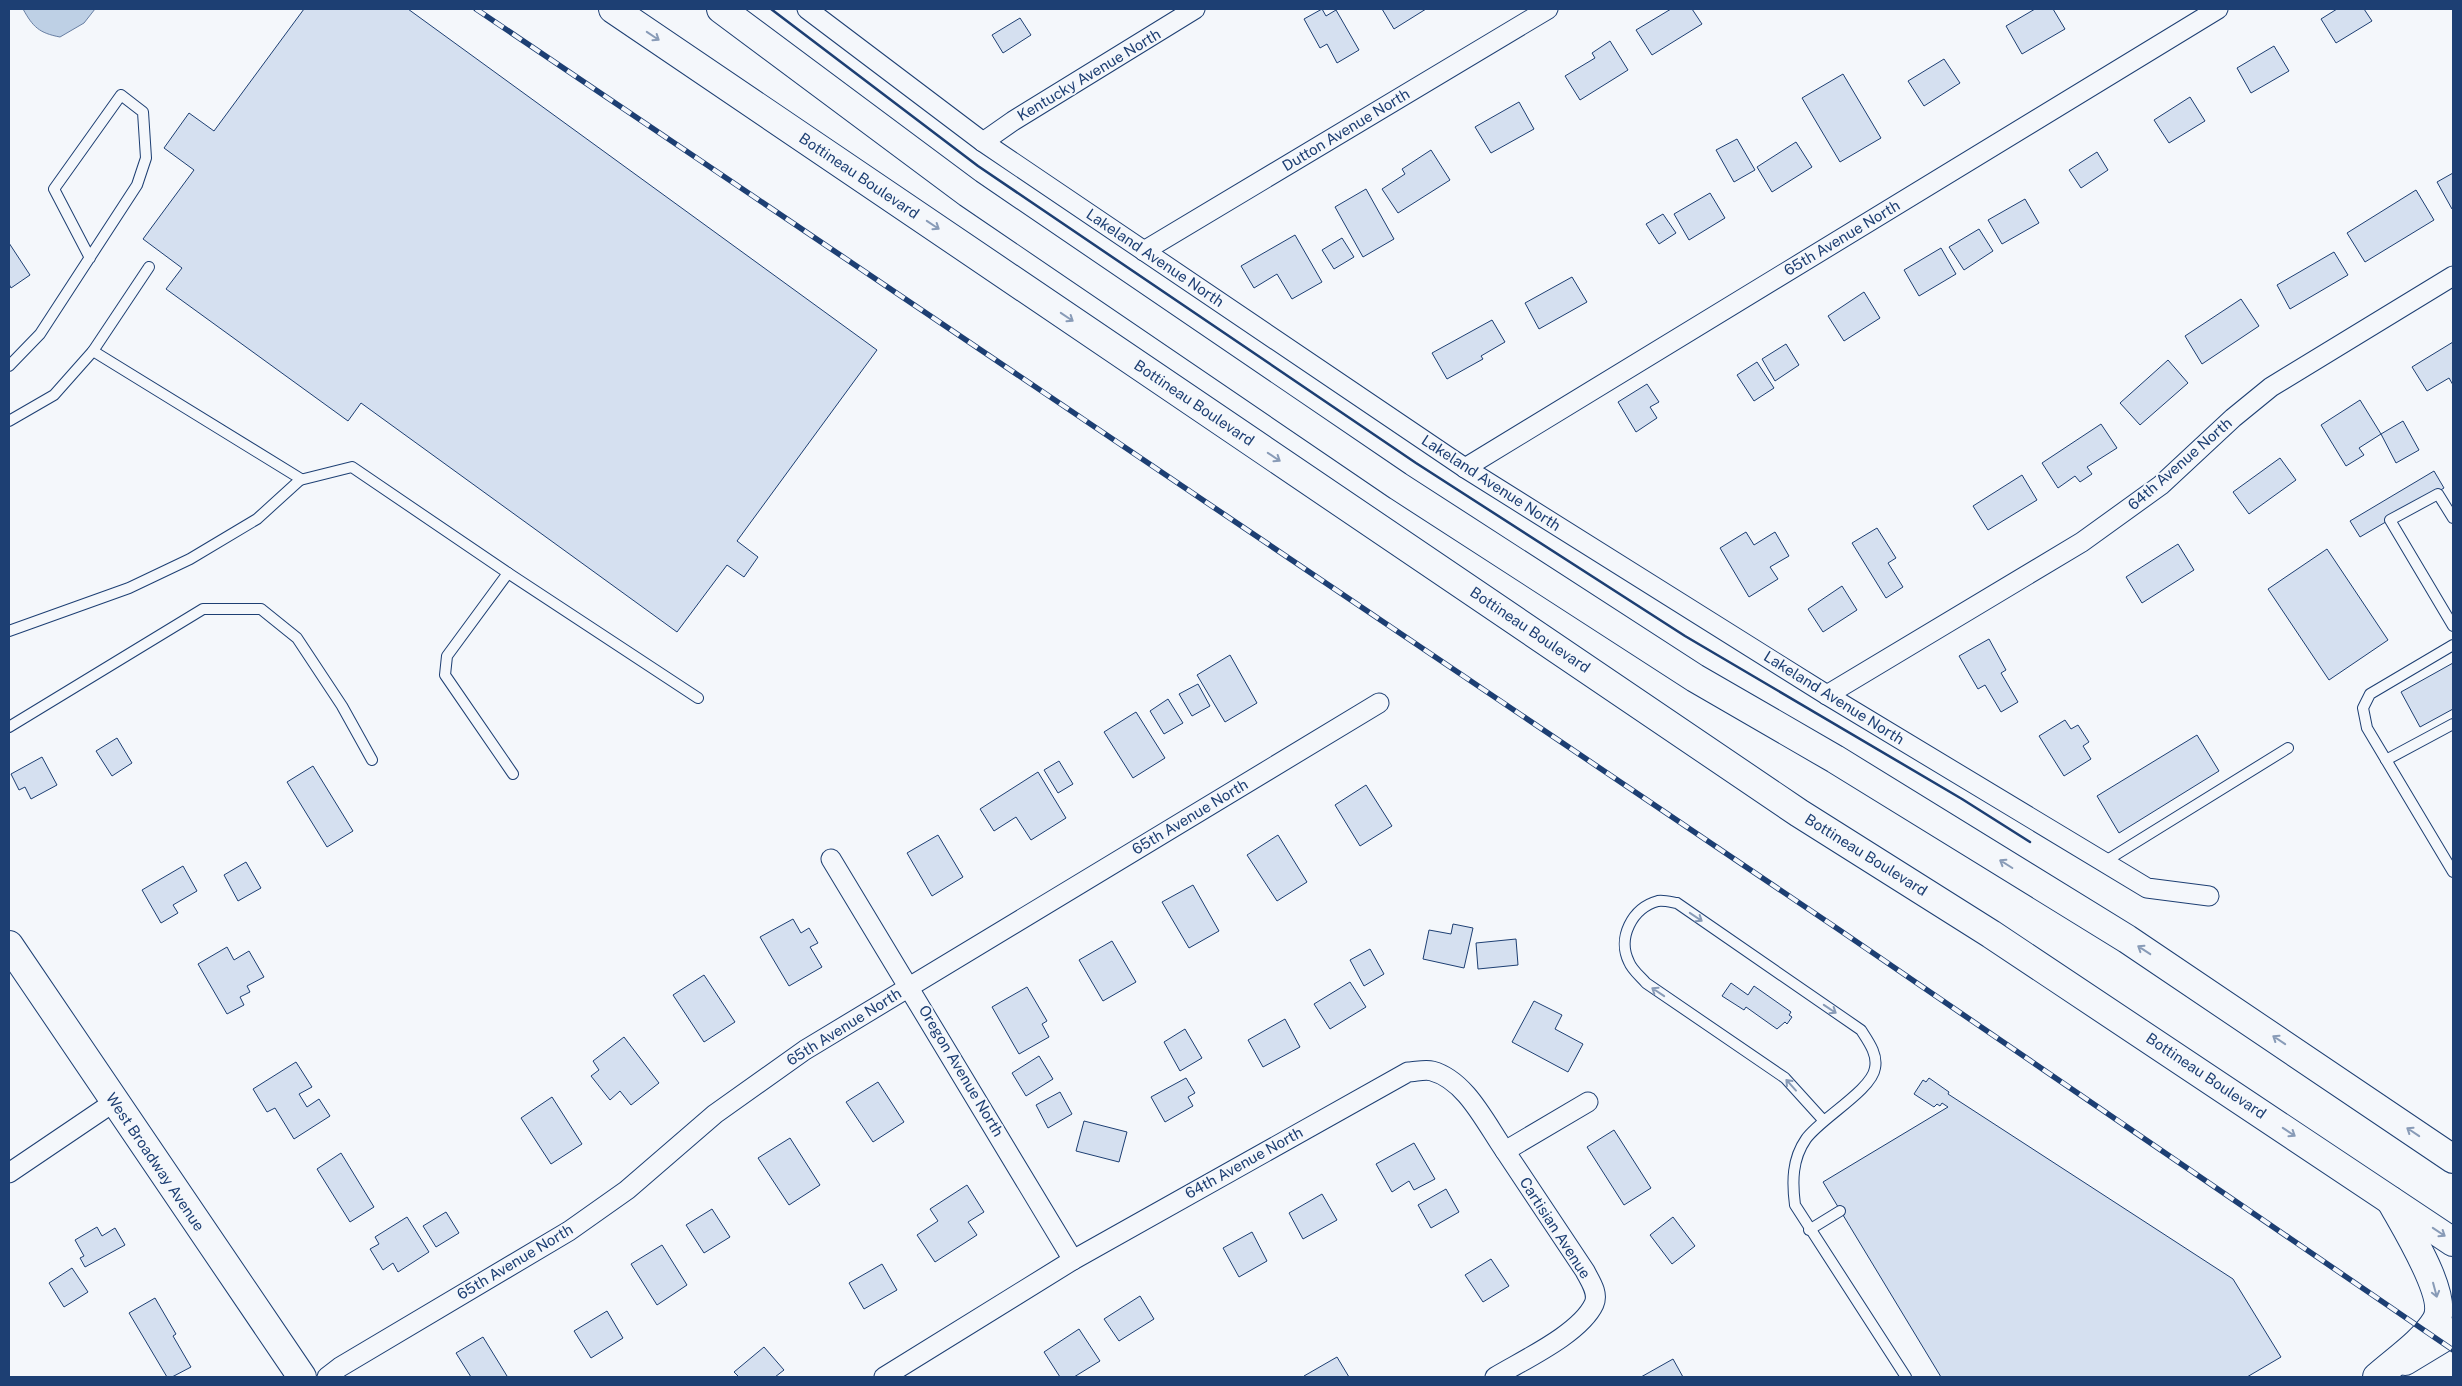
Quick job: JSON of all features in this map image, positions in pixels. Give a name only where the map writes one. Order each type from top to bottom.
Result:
[{"type":"main road","name":"Bottineau Boulevard","points":[[613,9],[1799,813],[1991,934],[2453,1242]]},
{"type":"main road","points":[[721,9],[968,193],[1406,492],[1696,678],[1835,759],[2127,939],[2237,1011],[2453,1160]]},
{"type":"main road","name":"West Broadway Avenue","points":[[9,945],[302,1377]]},
{"type":"main road","points":[[2378,1377],[2428,1332],[2437,1319],[2438,1300],[2433,1281],[2390,1200]]},
{"type":"main road","points":[[2378,1377],[2453,1332]]},
{"type":"street","name":"Lakeland Avenue North","points":[[808,9],[983,142],[1466,468],[1827,695],[2147,888],[2208,896]]},
{"type":"street","name":"Kentucky Avenue North","points":[[983,142],[1013,120],[1195,9]]},
{"type":"street","name":"Dutton Avenue North","points":[[1144,251],[1548,9]]},
{"type":"street","name":"65th Avenue North","points":[[1466,468],[2218,9]]},
{"type":"street","name":"64th Avenue North","points":[[1827,695],[2082,542],[2161,485],[2233,418],[2271,387],[2453,276]]},
{"type":"street","name":"65th Avenue North","points":[[327,1377],[340,1367],[569,1231],[627,1190],[715,1114],[757,1083],[910,986],[1379,704]]},
{"type":"street","name":"Oregon Avenue North","points":[[832,859],[1073,1260]]},
{"type":"street","name":"64th Avenue North","points":[[884,1377],[1073,1260],[1408,1072],[1430,1070],[1448,1078],[1464,1092],[1504,1151]]},
{"type":"street","points":[[9,1173],[114,1102]]},
{"type":"street","points":[[1504,1151],[1588,1102]]},
{"type":"street","name":"Cartisian Avenue","points":[[1495,1377],[1579,1324],[1595,1303],[1595,1290],[1585,1272],[1504,1151]]},
{"type":"lane","points":[[9,366],[40,334],[90,258],[137,185],[146,158],[143,112],[120,95],[54,189],[90,258]]},
{"type":"lane","points":[[9,421],[54,395],[92,351],[149,267]]},
{"type":"lane","points":[[92,351],[300,480]]},
{"type":"lane","points":[[9,631],[129,588],[190,559],[257,519],[300,480],[352,467],[698,698]]},
{"type":"lane","points":[[2453,518],[2438,494],[2390,520],[2453,626]]},
{"type":"lane","points":[[508,572],[448,656],[445,675],[513,774]]},
{"type":"lane","points":[[9,727],[203,608],[261,608],[297,638],[342,706],[372,760]]},
{"type":"lane","points":[[2453,645],[2370,694],[2363,708],[2367,728],[2453,872]]},
{"type":"lane","points":[[2386,760],[2453,724]]},
{"type":"lane","points":[[2104,862],[2288,748]]},
{"type":"lane","points":[[1824,1121],[1785,1078],[1646,983],[1629,963],[1624,942],[1631,920],[1645,906],[1660,900],[1677,903],[1861,1030],[1873,1048],[1875,1068],[1868,1083],[1806,1139],[1797,1158],[1792,1178],[1795,1205],[1809,1230],[1906,1377]]},
{"type":"lane","points":[[1809,1230],[1840,1211]]},
{"type":"water","points":[[23,9],[95,9],[84,23],[60,37],[37,28]]},
{"type":"building","points":[[304,9],[408,9],[877,350],[737,541],[758,557],[744,577],[727,565],[677,632],[361,403],[348,421],[166,289],[182,268],[143,239],[194,170],[164,148],[189,113],[214,131]]},
{"type":"building","points":[[1322,9],[1326,16],[1336,10],[1359,50],[1337,63],[1327,44],[1320,48],[1304,19]]},
{"type":"building","points":[[1382,9],[1426,9],[1394,29]]},
{"type":"building","points":[[1671,9],[1692,9],[1702,24],[1652,55],[1636,30]]},
{"type":"building","points":[[2035,9],[2053,9],[2065,29],[2022,54],[2006,26]]},
{"type":"building","points":[[2337,9],[2364,9],[2372,21],[2336,43],[2321,19]]},
{"type":"building","points":[[1020,18],[1031,35],[1003,53],[992,35]]},
{"type":"building","points":[[1610,41],[1628,70],[1580,100],[1565,76],[1595,58],[1592,53]]},
{"type":"building","points":[[2274,46],[2289,71],[2251,93],[2237,68]]},
{"type":"building","points":[[1944,59],[1960,83],[1924,106],[1908,81]]},
{"type":"building","points":[[1843,74],[1881,138],[1840,162],[1802,98]]},
{"type":"building","points":[[2190,97],[2205,121],[2169,143],[2154,120]]},
{"type":"building","points":[[1519,102],[1534,129],[1491,153],[1475,127]]},
{"type":"building","points":[[1737,139],[1755,170],[1734,182],[1716,150]]},
{"type":"building","points":[[1796,142],[1812,167],[1772,192],[1757,167]]},
{"type":"building","points":[[1431,150],[1450,180],[1398,213],[1382,189],[1405,174],[1402,169]]},
{"type":"building","points":[[2097,152],[2108,170],[2081,188],[2069,170]]},
{"type":"building","points":[[2453,173],[2453,209],[2452,209],[2437,182]]},
{"type":"building","points":[[1366,189],[1394,239],[1363,257],[1335,207]]},
{"type":"building","points":[[2416,190],[2434,220],[2365,262],[2347,233]]},
{"type":"building","points":[[1710,193],[1725,218],[1689,240],[1674,214]]},
{"type":"building","points":[[2025,199],[2039,223],[2002,244],[1988,220]]},
{"type":"building","points":[[1663,214],[1676,233],[1659,244],[1646,224]]},
{"type":"building","points":[[1979,229],[1993,251],[1964,270],[1949,247]]},
{"type":"building","points":[[1295,235],[1322,282],[1292,299],[1277,274],[1254,288],[1241,266]]},
{"type":"building","points":[[1342,238],[1354,257],[1334,269],[1322,250]]},
{"type":"building","points":[[9,243],[30,275],[11,288],[9,284]]},
{"type":"building","points":[[1941,248],[1956,274],[1919,296],[1904,270]]},
{"type":"building","points":[[2334,252],[2348,275],[2290,309],[2277,285]]},
{"type":"building","points":[[1572,277],[1587,302],[1539,329],[1525,303]]},
{"type":"building","points":[[1864,292],[1880,318],[1844,341],[1828,316]]},
{"type":"building","points":[[2241,299],[2259,326],[2202,364],[2185,336]]},
{"type":"building","points":[[1492,320],[1505,342],[1481,356],[1483,359],[1447,379],[1432,353]]},
{"type":"building","points":[[2453,342],[2453,385],[2449,378],[2427,391],[2412,367]]},
{"type":"building","points":[[1786,344],[1799,365],[1775,381],[1762,359]]},
{"type":"building","points":[[2168,360],[2188,383],[2140,425],[2120,403]]},
{"type":"building","points":[[1757,362],[1774,388],[1754,401],[1737,375]]},
{"type":"building","points":[[1647,384],[1659,402],[1650,407],[1657,418],[1636,432],[1618,402]]},
{"type":"building","points":[[2360,400],[2381,434],[2359,448],[2364,455],[2346,466],[2321,425]]},
{"type":"building","points":[[2403,421],[2419,450],[2396,463],[2381,434]]},
{"type":"building","points":[[2101,424],[2117,448],[2087,467],[2092,474],[2080,482],[2075,476],[2058,488],[2042,463]]},
{"type":"building","points":[[2280,458],[2296,480],[2249,514],[2233,492]]},
{"type":"building","points":[[2434,471],[2444,488],[2360,537],[2350,521]]},
{"type":"building","points":[[2022,475],[2037,500],[1988,530],[1973,506]]},
{"type":"building","points":[[1877,528],[1896,558],[1888,563],[1903,587],[1886,598],[1852,543]]},
{"type":"building","points":[[1746,532],[1754,545],[1775,532],[1789,556],[1770,567],[1778,579],[1749,597],[1720,548]]},
{"type":"building","points":[[2178,544],[2194,570],[2142,603],[2126,577]]},
{"type":"building","points":[[2327,549],[2388,640],[2329,680],[2268,589]]},
{"type":"building","points":[[1842,586],[1857,610],[1823,632],[1808,609]]},
{"type":"building","points":[[1989,639],[2006,670],[2001,673],[2018,702],[2001,712],[1985,685],[1978,689],[1959,656]]},
{"type":"building","points":[[1230,655],[1257,703],[1225,722],[1197,675]]},
{"type":"building","points":[[2453,663],[2453,709],[2420,727],[2401,692]]},
{"type":"building","points":[[1198,684],[1210,706],[1192,716],[1179,694]]},
{"type":"building","points":[[1168,699],[1183,723],[1164,734],[1150,711]]},
{"type":"building","points":[[1136,712],[1165,758],[1133,778],[1104,732]]},
{"type":"building","points":[[2065,720],[2071,729],[2078,725],[2089,742],[2083,746],[2091,759],[2064,776],[2039,736]]},
{"type":"building","points":[[2197,735],[2219,771],[2119,833],[2097,796]]},
{"type":"building","points":[[117,738],[132,763],[112,776],[96,751]]},
{"type":"building","points":[[42,757],[57,785],[31,799],[25,787],[19,790],[11,774]]},
{"type":"building","points":[[1059,761],[1073,784],[1058,793],[1044,770]]},
{"type":"building","points":[[313,766],[353,831],[327,847],[287,782]]},
{"type":"building","points":[[1038,772],[1066,818],[1031,840],[1016,817],[994,831],[980,809]]},
{"type":"building","points":[[1366,785],[1392,826],[1360,846],[1335,805]]},
{"type":"building","points":[[938,835],[963,877],[932,896],[907,853]]},
{"type":"building","points":[[1278,835],[1307,882],[1277,901],[1247,855]]},
{"type":"building","points":[[246,862],[261,888],[238,901],[224,875]]},
{"type":"building","points":[[183,866],[197,891],[173,905],[178,913],[161,923],[142,890]]},
{"type":"building","points":[[1193,885],[1219,931],[1189,948],[1162,902]]},
{"type":"building","points":[[793,919],[801,933],[809,928],[818,943],[810,947],[822,967],[789,986],[760,937]]},
{"type":"building","points":[[1453,924],[1473,928],[1464,968],[1423,959],[1429,930],[1451,934]]},
{"type":"building","points":[[1516,939],[1518,965],[1478,969],[1476,943]]},
{"type":"building","points":[[1112,941],[1136,982],[1103,1001],[1079,960]]},
{"type":"building","points":[[227,947],[234,960],[249,951],[264,977],[247,986],[250,992],[240,997],[244,1005],[227,1014],[198,964]]},
{"type":"building","points":[[1370,949],[1384,974],[1364,986],[1350,960]]},
{"type":"building","points":[[704,975],[735,1022],[704,1042],[673,995]]},
{"type":"building","points":[[1350,982],[1366,1007],[1330,1029],[1314,1004]]},
{"type":"building","points":[[1731,983],[1748,995],[1754,986],[1791,1012],[1789,1015],[1792,1017],[1787,1024],[1785,1022],[1777,1029],[1746,1007],[1744,1010],[1722,996]]},
{"type":"building","points":[[1027,987],[1047,1021],[1042,1024],[1049,1037],[1019,1054],[992,1007]]},
{"type":"building","points":[[1534,1001],[1562,1015],[1555,1029],[1583,1044],[1568,1072],[1512,1042]]},
{"type":"building","points":[[1285,1019],[1300,1047],[1263,1067],[1248,1040]]},
{"type":"building","points":[[1185,1029],[1202,1058],[1180,1071],[1164,1042]]},
{"type":"building","points":[[624,1037],[659,1083],[631,1105],[620,1091],[610,1100],[591,1076],[599,1070],[593,1061]]},
{"type":"building","points":[[1039,1056],[1053,1079],[1026,1096],[1012,1073]]},
{"type":"building","points":[[296,1062],[312,1087],[299,1094],[307,1107],[319,1099],[330,1116],[294,1139],[275,1108],[267,1112],[253,1089]]},
{"type":"building","points":[[1186,1078],[1195,1093],[1188,1097],[1193,1106],[1165,1122],[1151,1097]]},
{"type":"building","points":[[1929,1078],[1949,1092],[1948,1094],[2233,1279],[2281,1357],[2247,1377],[1941,1377],[1823,1182],[1948,1107],[1942,1103],[1940,1106],[1937,1104],[1934,1107],[1914,1094],[1923,1080],[1926,1082]]},
{"type":"building","points":[[878,1082],[904,1122],[873,1142],[846,1102]]},
{"type":"building","points":[[1060,1092],[1072,1114],[1048,1128],[1036,1105]]},
{"type":"building","points":[[552,1097],[582,1144],[551,1164],[521,1118]]},
{"type":"building","points":[[1084,1121],[1127,1132],[1119,1162],[1076,1151]]},
{"type":"building","points":[[1614,1130],[1651,1188],[1624,1205],[1587,1147]]},
{"type":"building","points":[[790,1138],[820,1185],[789,1205],[758,1158]]},
{"type":"building","points":[[1414,1143],[1435,1179],[1414,1190],[1409,1181],[1392,1192],[1376,1164]]},
{"type":"building","points":[[341,1153],[374,1207],[350,1222],[317,1169]]},
{"type":"building","points":[[967,1185],[984,1212],[968,1222],[977,1235],[935,1262],[917,1235],[938,1221],[930,1209]]},
{"type":"building","points":[[1446,1189],[1459,1212],[1431,1228],[1418,1205]]},
{"type":"building","points":[[1322,1194],[1337,1220],[1303,1239],[1289,1213]]},
{"type":"building","points":[[712,1209],[730,1237],[704,1253],[686,1225]]},
{"type":"building","points":[[446,1212],[459,1233],[436,1247],[423,1226]]},
{"type":"building","points":[[407,1217],[429,1252],[398,1272],[393,1263],[383,1270],[370,1249],[379,1244],[375,1237]]},
{"type":"building","points":[[1673,1217],[1695,1246],[1672,1264],[1650,1235]]},
{"type":"building","points":[[97,1227],[102,1236],[115,1228],[125,1245],[85,1267],[80,1258],[84,1256],[75,1240]]},
{"type":"building","points":[[1252,1232],[1267,1261],[1239,1277],[1223,1248]]},
{"type":"building","points":[[662,1245],[687,1285],[657,1305],[631,1264]]},
{"type":"building","points":[[1491,1259],[1509,1286],[1483,1302],[1465,1275]]},
{"type":"building","points":[[882,1264],[897,1290],[864,1309],[849,1283]]},
{"type":"building","points":[[72,1268],[88,1292],[64,1307],[49,1283]]},
{"type":"building","points":[[1140,1296],[1154,1319],[1119,1341],[1104,1319]]},
{"type":"building","points":[[155,1298],[176,1334],[173,1336],[191,1367],[172,1377],[167,1377],[129,1313]]},
{"type":"building","points":[[607,1311],[623,1338],[591,1358],[574,1331]]},
{"type":"building","points":[[1079,1329],[1100,1361],[1074,1377],[1060,1377],[1044,1352]]},
{"type":"building","points":[[483,1337],[506,1377],[471,1377],[456,1353]]},
{"type":"building","points":[[764,1347],[784,1370],[775,1377],[739,1377],[734,1372]]},
{"type":"building","points":[[1337,1357],[1349,1377],[1304,1376]]},
{"type":"building","points":[[1673,1359],[1683,1377],[1641,1377]]},
{"type":"railway","points":[[476,9],[1838,929],[2453,1350]]},
{"type":"wall","points":[[771,9],[978,166],[1416,463],[1685,636],[1962,799],[2030,842]]}]
